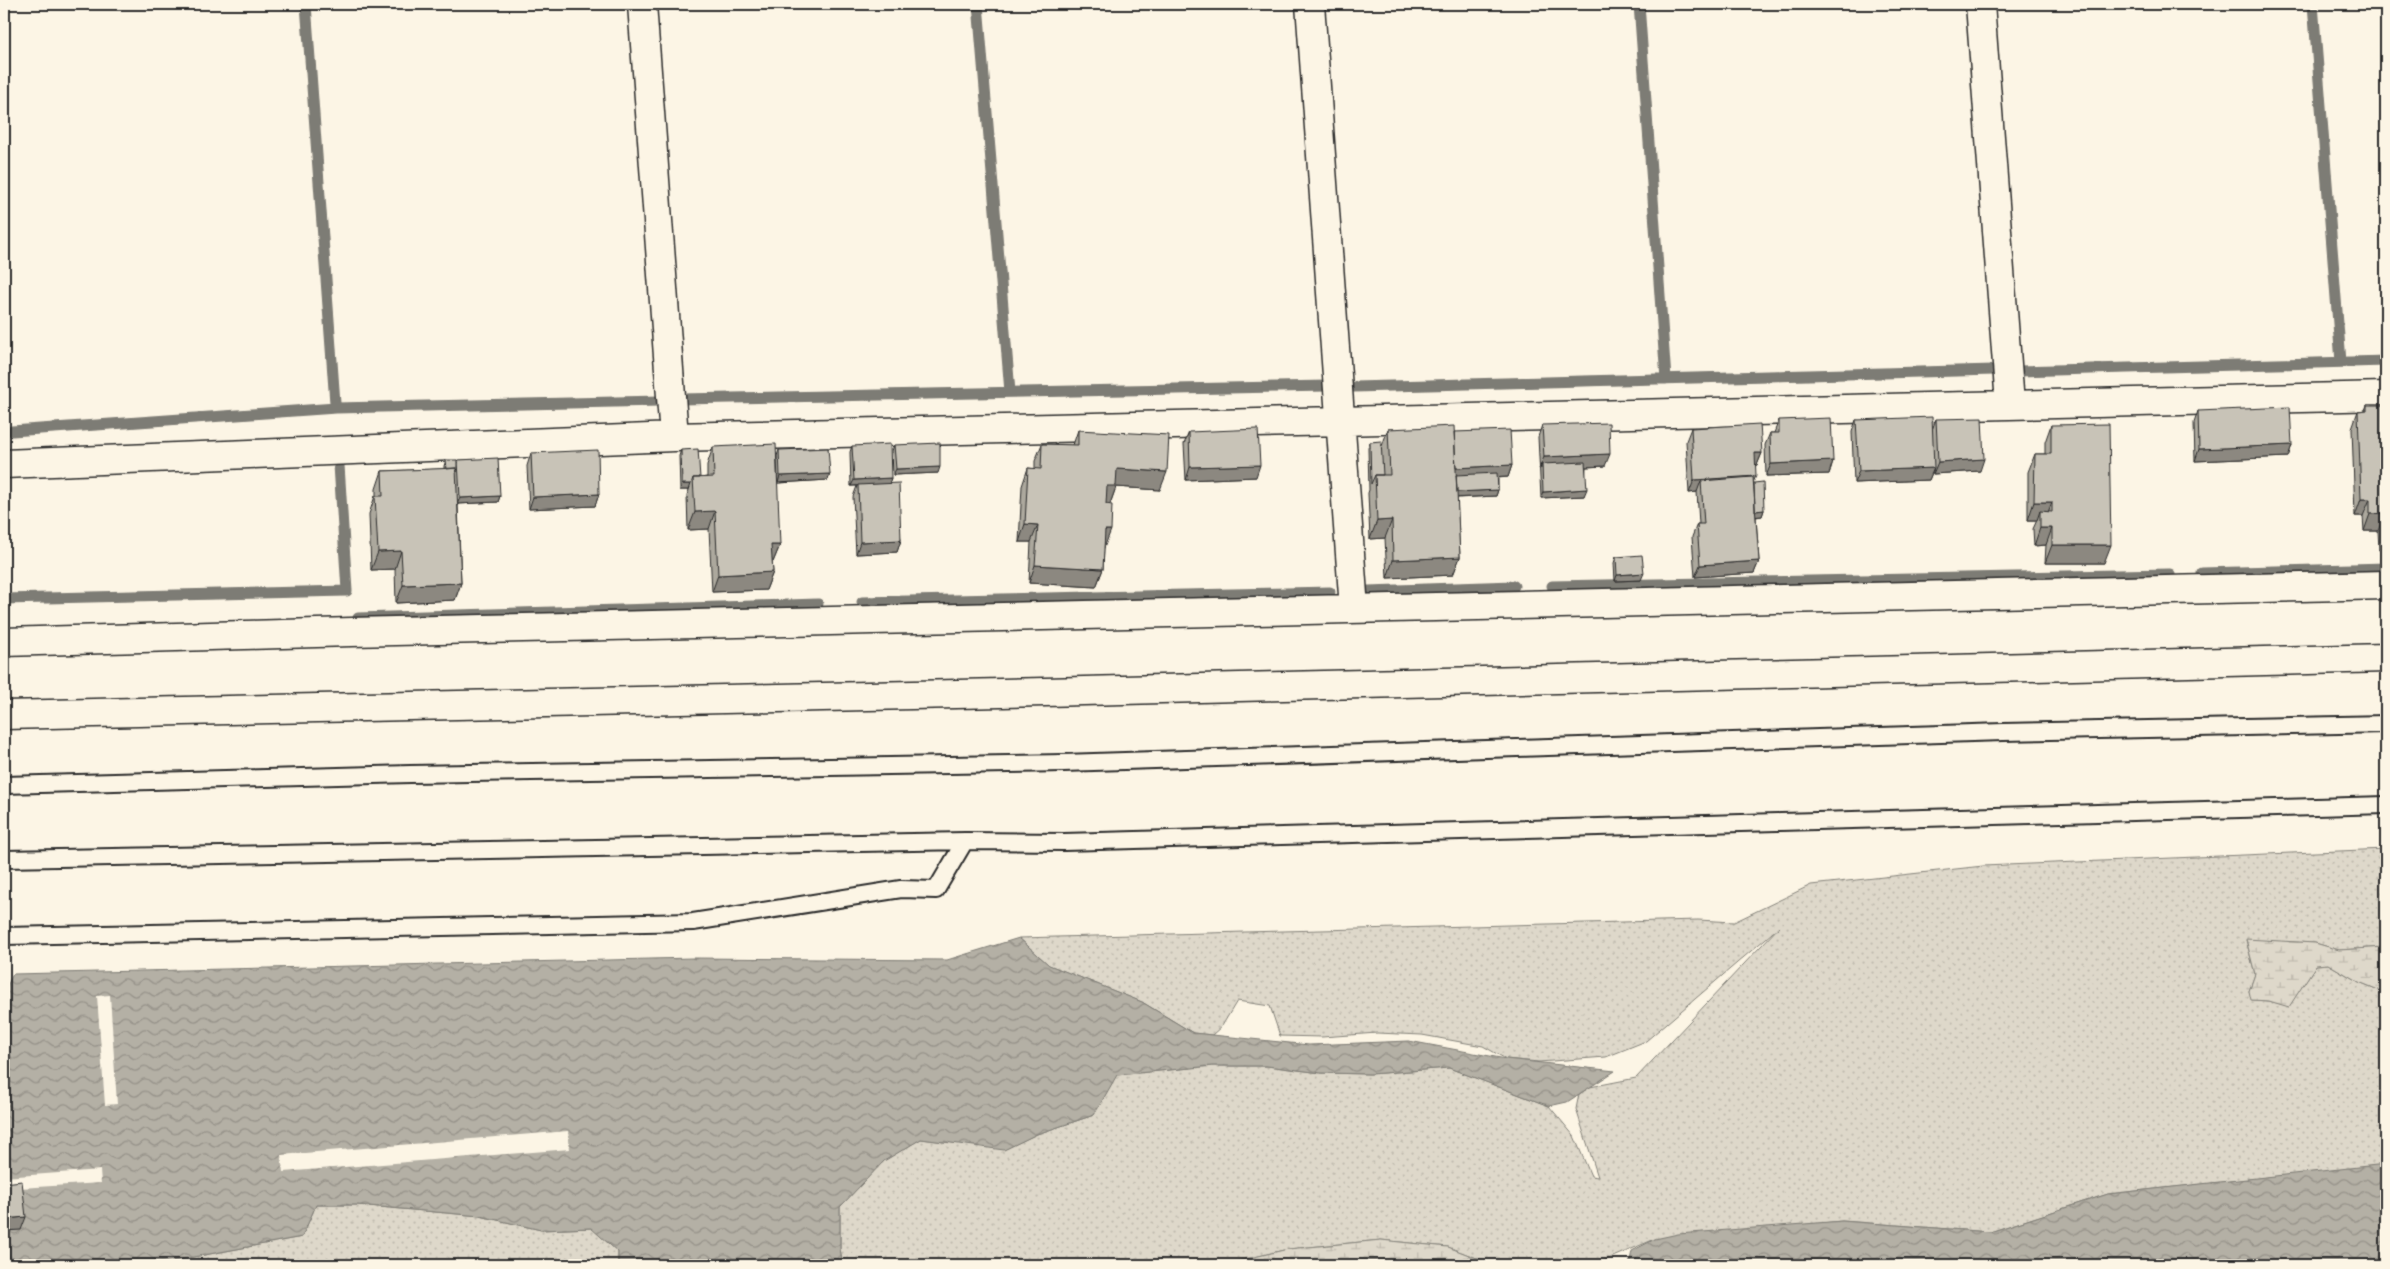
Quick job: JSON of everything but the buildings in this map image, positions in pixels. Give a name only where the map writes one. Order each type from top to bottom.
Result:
[{"type":"street","points":[[642,4],[674,437]]},
{"type":"street","points":[[1310,4],[1342,420],[1354,609]]},
{"type":"street","points":[[1980,4],[2010,404]]},
{"type":"street","points":[[4,460],[674,437],[2386,396]]},
{"type":"street","points":[[4,642],[351,632],[2386,585]]},
{"type":"street","points":[[4,715],[1045,692],[2386,658]]},
{"type":"lane","points":[[4,785],[410,774],[1063,763],[1993,733],[2386,724]]},
{"type":"lane","points":[[4,859],[965,841],[1064,842],[2386,805]]},
{"type":"lane","points":[[4,936],[692,922],[901,889],[936,890],[965,841]]},
{"type":"green space","points":[[2386,849],[2386,947],[2339,950],[2315,943],[2246,940],[2255,974],[2249,991],[2252,1000],[2269,1001],[2289,1006],[2316,965],[2328,964],[2359,982],[2386,993],[2386,1165],[2108,1194],[1990,1232],[1842,1221],[1655,1239],[1594,1265],[1495,1265],[1448,1247],[1381,1240],[1288,1249],[1221,1265],[843,1265],[840,1249],[840,1207],[883,1161],[921,1139],[1005,1149],[1037,1134],[1094,1115],[1116,1075],[1212,1066],[1267,1066],[1321,1073],[1370,1074],[1449,1068],[1549,1106],[1574,1136],[1591,1176],[1598,1177],[1576,1109],[1579,1094],[1590,1087],[1636,1078],[1779,927],[1646,1041],[1606,1057],[1539,1062],[1506,1059],[1483,1046],[1422,1035],[1377,1033],[1322,1037],[1280,1036],[1270,1006],[1237,1001],[1222,1026],[1212,1035],[1193,1033],[1142,1002],[1049,965],[1019,938],[1698,920],[1734,922],[1811,885],[1983,866]]},
{"type":"green space","points":[[2246,939],[2315,943],[2339,950],[2386,947],[2386,993],[2359,982],[2328,964],[2316,965],[2289,1007],[2269,1001],[2251,1000],[2249,991],[2255,974]]},
{"type":"green space","points":[[316,1205],[357,1205],[480,1216],[541,1230],[592,1228],[618,1252],[618,1265],[114,1265],[177,1260],[302,1237]]},
{"type":"green space","points":[[1381,1240],[1448,1247],[1495,1265],[1221,1265],[1288,1249]]},
{"type":"water","points":[[1019,938],[1049,965],[1142,1002],[1193,1033],[1309,1045],[1409,1041],[1506,1059],[1615,1071],[1567,1102],[1549,1106],[1449,1068],[1370,1074],[1321,1073],[1267,1066],[1212,1066],[1117,1075],[1094,1115],[1037,1134],[1004,1150],[921,1139],[884,1161],[840,1207],[840,1249],[843,1265],[618,1265],[618,1252],[591,1228],[541,1230],[480,1216],[357,1205],[316,1205],[302,1237],[177,1260],[114,1265],[4,1265],[4,992],[13,974],[693,958],[947,960]]},
{"type":"water","points":[[2386,1164],[2386,1265],[1629,1265],[1632,1251],[1655,1239],[1678,1234],[1842,1221],[1990,1232],[2108,1194]]},
{"type":"water","points":[[1362,1260],[1418,1260],[1440,1265],[1331,1265]]},
{"type":"pier","points":[[110,995],[117,1104],[105,1105],[97,996]]},
{"type":"pier","points":[[568,1131],[570,1149],[283,1172],[281,1155]]},
{"type":"pier","points":[[100,1170],[101,1183],[4,1189],[4,1177]]},
{"type":"waterway","points":[[306,4],[335,403]]},
{"type":"waterway","points":[[978,4],[1010,392]]},
{"type":"waterway","points":[[1639,4],[1666,379]]},
{"type":"waterway","points":[[2313,4],[2341,362]]},
{"type":"waterway","points":[[2018,371],[2386,361]]},
{"type":"waterway","points":[[1354,387],[1994,370]]},
{"type":"waterway","points":[[681,399],[1326,386]]},
{"type":"waterway","points":[[12,431],[336,408],[660,401]]},
{"type":"waterway","points":[[4,599],[347,591],[339,465]]},
{"type":"waterway","points":[[2202,573],[2386,568]]},
{"type":"waterway","points":[[1552,586],[2170,574]]},
{"type":"waterway","points":[[1368,591],[1514,586]]},
{"type":"waterway","points":[[862,602],[1330,592]]},
{"type":"waterway","points":[[358,618],[818,604]]}]
